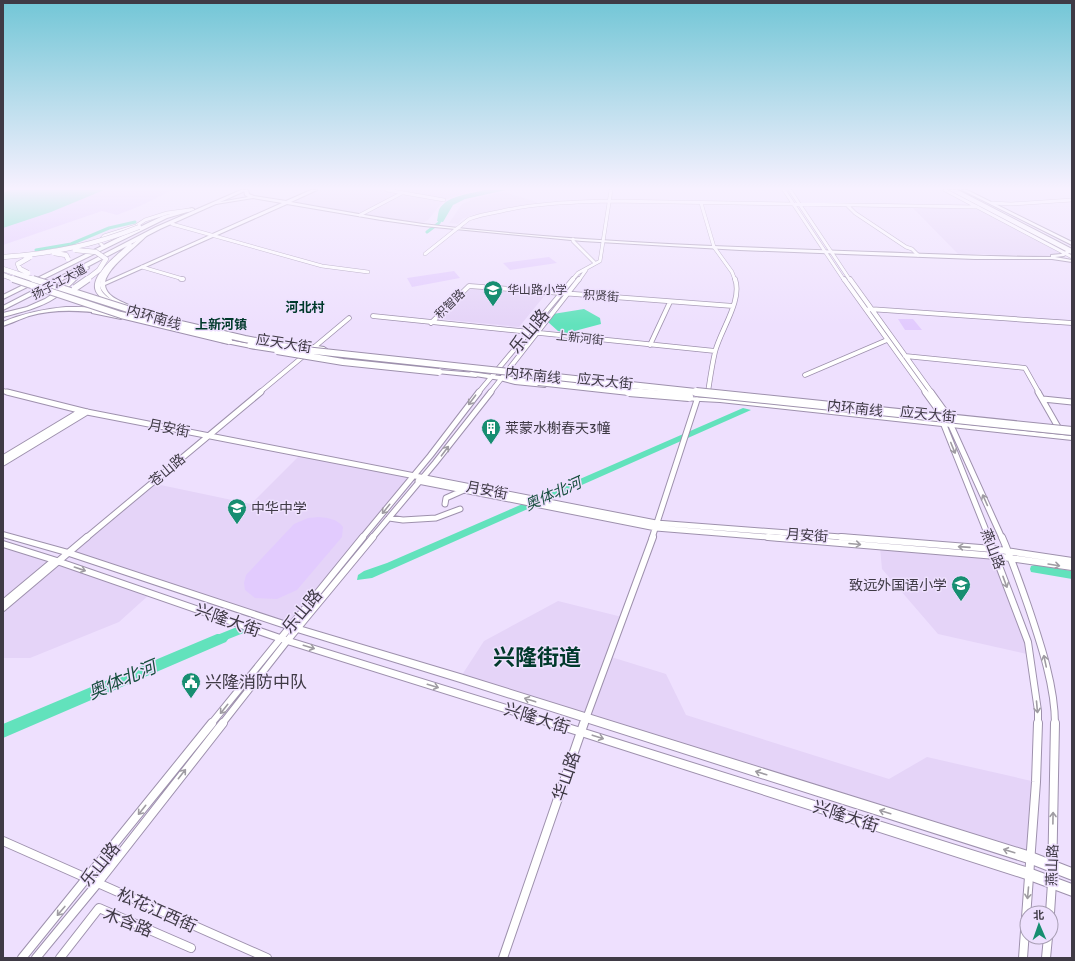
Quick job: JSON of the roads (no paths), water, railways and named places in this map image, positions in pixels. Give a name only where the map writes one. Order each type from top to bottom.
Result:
[{"type":"highway","points":[[26,255],[79,246],[117,235]]},
{"type":"highway","name":"扬子江大道","points":[[3,296],[127,235]]},
{"type":"highway","name":"扬子江大道","points":[[3,308],[144,235]]},
{"type":"highway","points":[[1042,235],[1071,248]]},
{"type":"highway","points":[[1047,235],[1071,248]]},
{"type":"highway","points":[[135,240],[102,272],[98,279],[102,296],[139,313]]},
{"type":"highway","name":"扬子江大道","points":[[3,314],[135,240]]},
{"type":"highway","points":[[3,257],[81,250],[95,252],[106,259],[99,270],[75,288],[43,305],[3,320]]},
{"type":"highway","points":[[46,282],[39,277],[22,271],[18,264],[28,258],[50,253],[66,255],[68,259],[56,270]]},
{"type":"highway","points":[[3,314],[30,308],[52,297],[90,266]]},
{"type":"highway","name":"内环南线","points":[[3,269],[139,313],[191,327],[305,350],[1072,436]]},
{"type":"highway","name":"内环南线","points":[[3,275],[121,315],[200,335],[265,348],[327,357],[718,397],[1072,430]]},
{"type":"highway","points":[[3,282],[48,291]]},
{"type":"highway","points":[[3,325],[14,319],[30,314],[60,308],[81,308],[121,315]]},
{"type":"highway","points":[[271,343],[325,351],[486,368]]},
{"type":"highway","points":[[265,348],[290,354],[343,362],[476,375]]},
{"type":"highway","points":[[515,372],[542,372],[672,386],[718,397]]},
{"type":"highway","points":[[500,378],[655,395],[718,397]]},
{"type":"main road","points":[[100,285],[108,270],[140,242],[145,235]]},
{"type":"main road","points":[[529,235],[573,239],[714,247],[1051,257],[1072,261]]},
{"type":"main road","points":[[1044,235],[1071,248]]},
{"type":"main road","points":[[1047,235],[1071,248]]},
{"type":"main road","points":[[100,285],[211,236]]},
{"type":"main road","points":[[1051,257],[1062,255],[1071,248]]},
{"type":"main road","name":"应天大街","points":[[100,285],[109,297],[143,312],[243,336],[311,348],[515,372],[943,415],[1058,427],[1072,430]]},
{"type":"main road","name":"应天大街","points":[[3,325],[40,313],[60,310],[82,310],[221,341],[303,355],[490,377],[517,378],[718,397],[951,425],[1072,436]]},
{"type":"main road","name":"应天大街","points":[[500,378],[514,382],[697,400],[718,397]]},
{"type":"main road","name":"兴隆大街","points":[[3,534],[66,552],[293,628],[460,678],[1031,858],[1072,874]]},
{"type":"main road","name":"兴隆大街","points":[[3,544],[284,639],[1029,874],[1072,890]]},
{"type":"street","points":[[104,246],[99,242],[104,236],[108,235]]},
{"type":"street","points":[[207,235],[314,264],[342,270],[368,272]]},
{"type":"street","points":[[425,254],[449,235]]},
{"type":"street","name":"乐山路","points":[[22,958],[293,628],[490,377],[578,273],[600,261],[605,235]]},
{"type":"street","points":[[708,392],[715,351],[733,306],[737,291],[736,280],[714,247],[710,235]]},
{"type":"street","name":"燕山路","points":[[818,235],[887,340],[938,410],[951,425],[1011,558],[1042,647],[1055,709],[1053,866],[1051,905]]},
{"type":"street","points":[[888,235],[917,254]]},
{"type":"street","points":[[1041,235],[1071,248]]},
{"type":"street","points":[[1050,235],[1071,248]]},
{"type":"street","points":[[573,239],[573,241],[594,262]]},
{"type":"street","points":[[1071,248],[1072,257]]},
{"type":"street","points":[[142,267],[183,279]]},
{"type":"street","name":"乐山路","points":[[293,628],[422,479],[587,269]]},
{"type":"street","name":"积贤街","points":[[469,286],[733,306]]},
{"type":"street","name":"积智路","points":[[431,322],[469,286]]},
{"type":"street","points":[[650,345],[670,302]]},
{"type":"street","points":[[867,309],[1072,323]]},
{"type":"street","name":"燕山路","points":[[867,309],[905,356],[944,410],[943,424],[996,556],[1028,642],[1038,711],[1036,782],[1023,958]]},
{"type":"street","name":"上新河街","points":[[373,316],[715,351]]},
{"type":"street","name":"苍山路","points":[[3,608],[66,552],[349,318]]},
{"type":"street","points":[[805,375],[887,340]]},
{"type":"street","points":[[905,356],[1025,368],[1058,427]]},
{"type":"street","name":"月安街","points":[[3,391],[81,411],[518,498]]},
{"type":"street","points":[[1043,399],[1072,402]]},
{"type":"street","name":"华山路","points":[[503,958],[581,732],[656,525],[697,400]]},
{"type":"street","points":[[3,458],[81,411]]},
{"type":"street","points":[[3,463],[87,412]]},
{"type":"street","points":[[422,479],[464,490],[518,498],[656,525],[996,556],[1072,567]]},
{"type":"street","points":[[445,504],[446,498],[464,490]]},
{"type":"street","points":[[389,518],[403,520],[436,518],[460,509]]},
{"type":"street","name":"月安街","points":[[656,525],[993,549],[1072,561]]},
{"type":"street","name":"苍山路","points":[[3,603],[56,561]]},
{"type":"street","name":"乐山路","points":[[36,958],[97,884],[284,639]]},
{"type":"street","name":"松花江西街","points":[[3,841],[97,884],[267,958]]},
{"type":"street","name":"木含路","points":[[60,958],[98,908],[191,948]]},
{"type":"street","points":[[1046,958],[1047,945]]},
{"type":"water","points":[[584,309],[600,318],[601,324],[567,333],[558,331],[548,322],[548,319],[553,314]]},
{"type":"water","points":[[743,408],[751,410],[372,578],[357,580],[358,575],[364,571],[387,563]]},
{"type":"water","points":[[217,634],[232,634],[226,642],[3,738],[3,724]]},
{"type":"waterway","points":[[36,250],[71,244],[93,235]]},
{"type":"waterway","points":[[1035,569],[1072,575]]},
{"type":"waterway","name":"奥体北河","points":[[221,638],[242,629]]},
{"type":"place","name":"华山路小学","points":[[493,307]]},
{"type":"place","name":"莱蒙水榭春天3幢","points":[[491,445]]},
{"type":"place","name":"中华中学","points":[[237,525]]},
{"type":"place","name":"致远外国语小学","points":[[961,602]]},
{"type":"place","name":"兴隆消防中队","points":[[191,699]]},
{"type":"district","name":"河北村","points":[[305,307]]},
{"type":"district","name":"上新河镇","points":[[221,324]]},
{"type":"district","name":"兴隆街道","points":[[537,657]]}]
